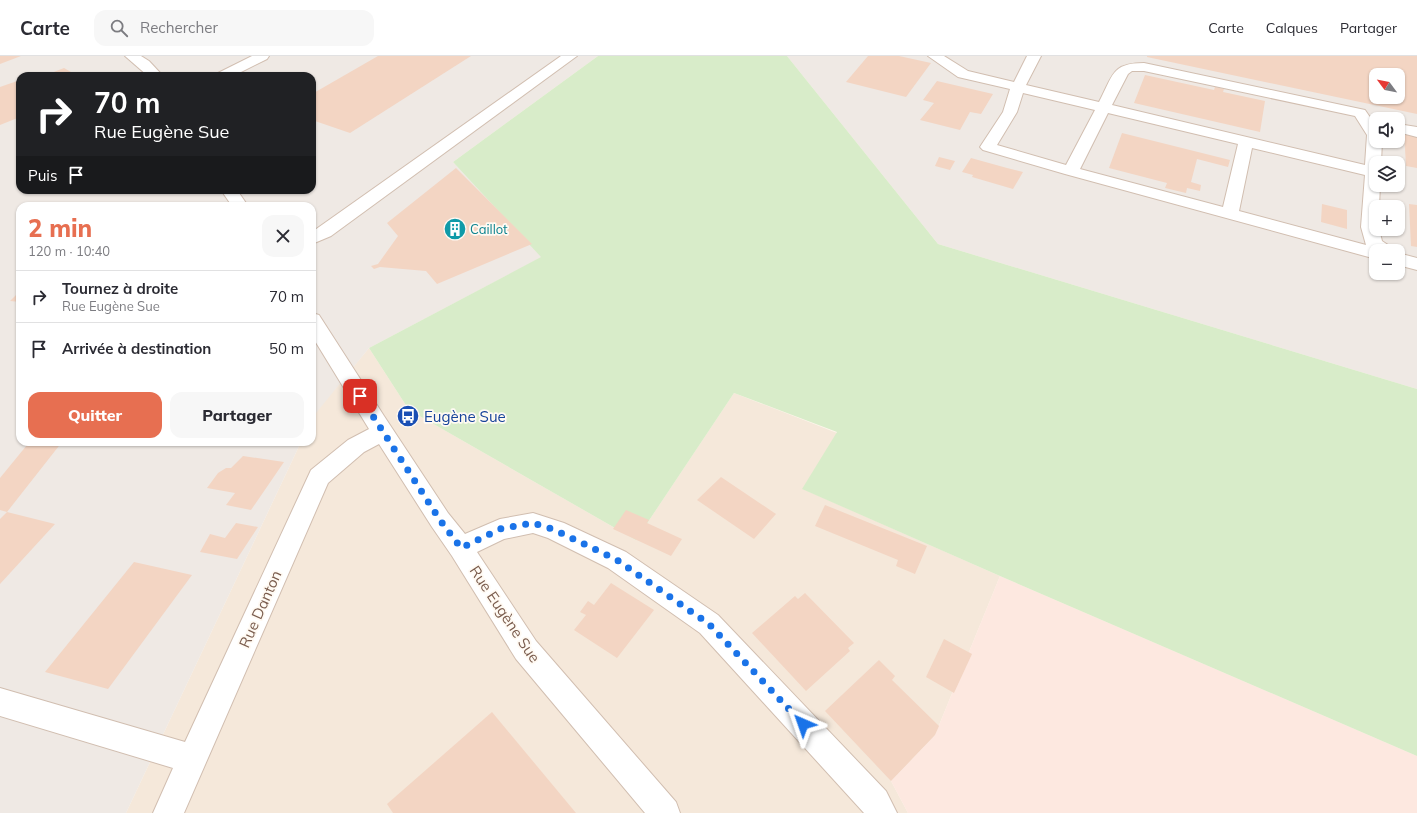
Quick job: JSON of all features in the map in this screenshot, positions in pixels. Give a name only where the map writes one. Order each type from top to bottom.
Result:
[{"type":"street","points":[[132,56],[144,64],[152,72]]},
{"type":"street","points":[[231,72],[262,56]]},
{"type":"street","points":[[316,236],[570,56]]},
{"type":"street","points":[[935,56],[963,74],[1369,171]]},
{"type":"street","points":[[1034,56],[1018,87],[1010,112],[988,148],[1369,251]]},
{"type":"street","points":[[1071,171],[1122,71],[1130,67],[1144,67],[1360,113],[1369,120]]},
{"type":"street","points":[[1405,129],[1417,132]]},
{"type":"street","points":[[1230,214],[1246,141]]},
{"type":"street","points":[[1372,192],[1370,227],[1374,244]]},
{"type":"street","points":[[1405,261],[1417,264]]},
{"type":"street","name":"Rue Eugène Sue","points":[[316,326],[440,520],[461,548],[526,650],[665,813]]},
{"type":"street","name":"Rue Danton","points":[[168,813],[319,477],[356,446],[383,431]]},
{"type":"street","points":[[461,548],[500,529],[533,523],[555,530],[617,560],[709,624],[875,802],[882,813]]},
{"type":"street","points":[[0,702],[193,759]]},
{"type":"shaded area","points":[[0,56],[598,56],[453,162],[542,257],[369,348],[316,413],[316,202],[16,202],[16,446],[299,446],[126,813],[0,813]]},
{"type":"shaded area","points":[[787,56],[1417,56],[1417,389],[938,244]]},
{"type":"shaded area","points":[[369,348],[409,410],[636,540],[734,393],[837,433],[803,489],[1000,576],[935,735],[891,781],[908,813],[126,813],[299,446],[316,446],[316,412]]},
{"type":"shaded area","points":[[1000,576],[1417,756],[1417,813],[908,813],[891,781],[935,735]]},
{"type":"green space","points":[[598,56],[787,56],[938,244],[1417,389],[1417,756],[802,489],[837,432],[734,393],[636,540],[409,410],[369,348],[541,257],[453,162]]},
{"type":"building","points":[[0,56],[21,56],[0,64]]},
{"type":"building","points":[[378,56],[471,56],[350,133],[316,121],[316,92]]},
{"type":"building","points":[[868,56],[899,56],[931,63],[906,97],[846,82]]},
{"type":"building","points":[[1147,56],[1417,56],[1417,114],[1370,104],[1405,104],[1405,68],[1369,68],[1369,104]]},
{"type":"building","points":[[64,68],[71,72],[54,72]]},
{"type":"building","points":[[1145,75],[1214,90],[1215,87],[1224,89],[1223,92],[1265,101],[1260,132],[1134,103]]},
{"type":"building","points":[[16,81],[16,119],[0,125],[0,87]]},
{"type":"building","points":[[937,81],[993,94],[981,114],[970,112],[960,130],[920,120],[934,103],[923,100]]},
{"type":"building","points":[[1405,132],[1417,135],[1417,168],[1406,166]]},
{"type":"building","points":[[1122,133],[1230,160],[1228,167],[1197,159],[1191,182],[1201,185],[1200,191],[1187,188],[1186,193],[1165,188],[1167,183],[1109,168]]},
{"type":"building","points":[[939,157],[955,161],[950,170],[935,166]]},
{"type":"building","points":[[971,158],[1023,172],[1013,189],[972,177],[973,175],[962,172]]},
{"type":"building","name":"Caillot","points":[[456,168],[532,244],[437,284],[426,271],[380,267],[374,269],[371,266],[378,264],[398,236],[387,223]]},
{"type":"building","points":[[1322,204],[1347,210],[1347,229],[1321,222]]},
{"type":"building","points":[[1409,204],[1417,205],[1417,247],[1411,246]]},
{"type":"building","points":[[16,295],[16,302],[10,301]]},
{"type":"building","points":[[26,446],[59,446],[7,512],[0,510],[0,478]]},
{"type":"building","points":[[243,456],[284,462],[251,510],[226,505],[235,493],[207,488],[218,473],[226,468],[231,468]]},
{"type":"building","points":[[721,477],[776,514],[754,539],[697,500]]},
{"type":"building","points":[[825,505],[927,546],[915,574],[896,566],[898,560],[815,526]]},
{"type":"building","points":[[626,510],[649,520],[647,523],[682,539],[671,556],[613,529]]},
{"type":"building","points":[[7,512],[55,524],[0,584],[0,519]]},
{"type":"building","points":[[236,523],[258,527],[237,559],[200,552],[210,534],[225,538]]},
{"type":"building","points":[[134,562],[192,575],[108,689],[45,672]]},
{"type":"building","points":[[611,583],[654,610],[617,658],[574,630],[586,615],[580,612],[588,601],[594,605]]},
{"type":"building","points":[[805,593],[854,643],[848,648],[850,651],[806,691],[752,633],[795,596],[798,599]]},
{"type":"building","points":[[944,639],[972,654],[954,693],[926,677]]},
{"type":"building","points":[[879,660],[895,676],[892,680],[939,726],[935,735],[891,781],[825,711]]},
{"type":"building","points":[[492,712],[576,813],[393,813],[387,804]]},
{"type":"place","name":"Caillot","points":[[455,229]]},
{"type":"place","name":"Eugène Sue","points":[[408,416]]},
{"type":"route","points":[[360,396],[440,520],[461,548],[500,529],[533,523],[555,530],[617,560],[709,624],[803,724]]}]
